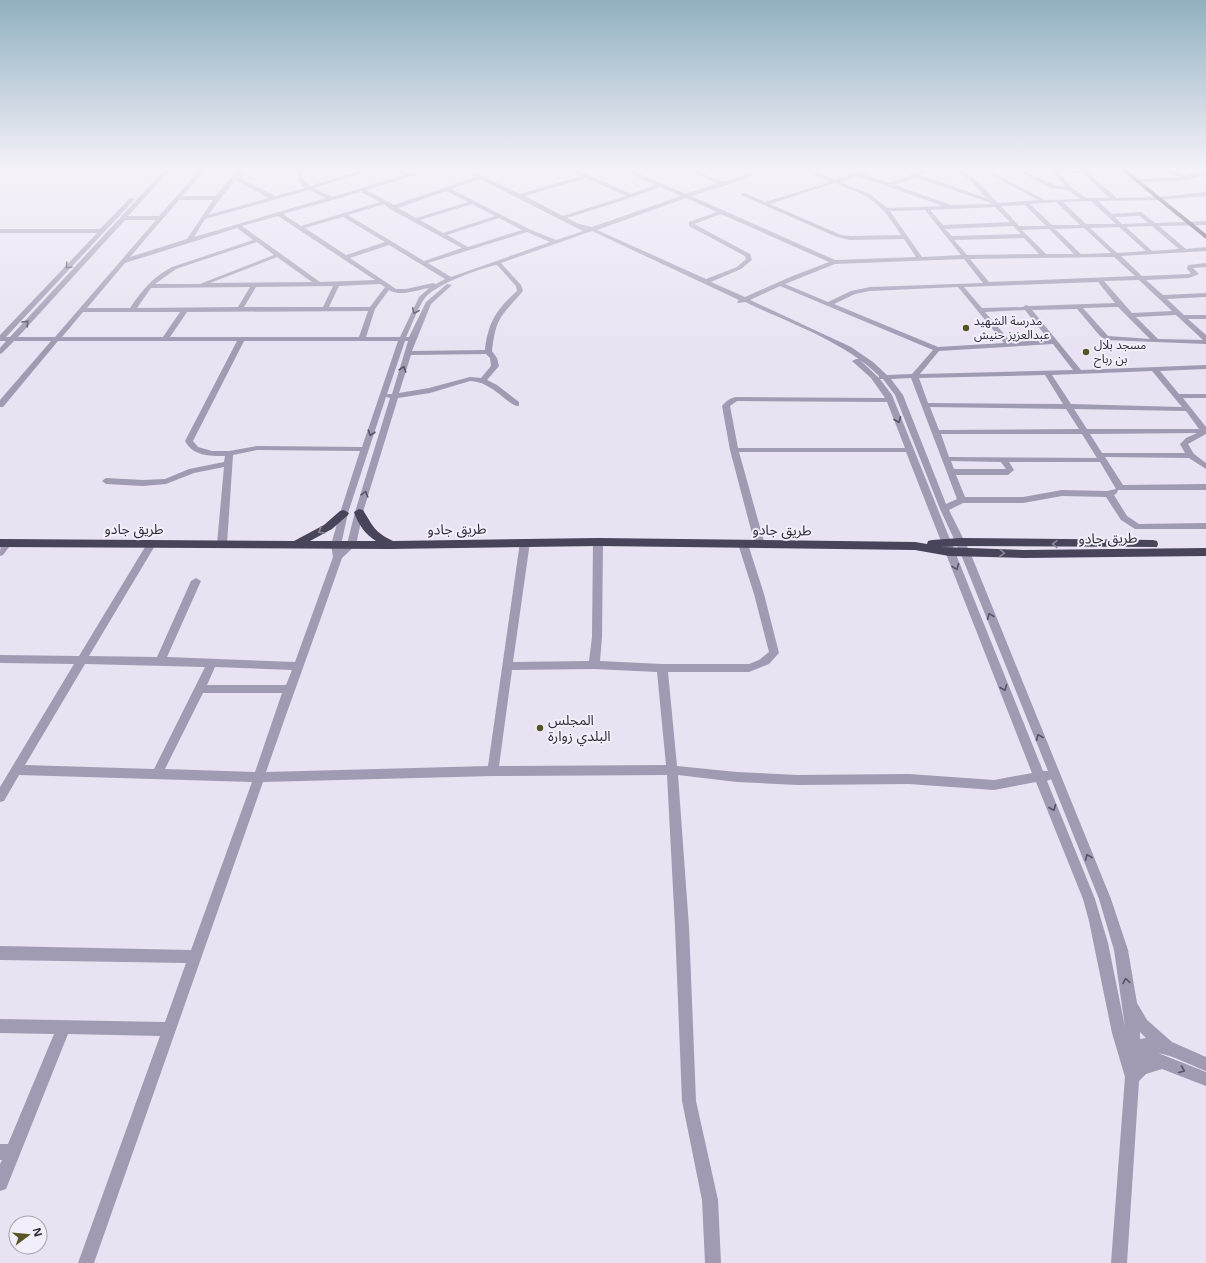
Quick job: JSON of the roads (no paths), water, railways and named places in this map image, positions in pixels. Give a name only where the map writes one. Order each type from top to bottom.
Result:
[{"type":"highway","points":[[1195,226],[1206,237]]},
{"type":"highway","points":[[1197,226],[1206,231]]},
{"type":"highway","points":[[359,512],[369,530],[390,545]]},
{"type":"highway","points":[[296,544],[328,527],[344,513]]},
{"type":"highway","name":"طريق جادو","points":[[3,543],[296,544],[337,551],[351,545],[525,542],[947,547],[1206,544]]},
{"type":"highway","name":"طريق جادو","points":[[962,547],[1038,554],[1206,552]]},
{"type":"street","points":[[0,339],[106,226]]},
{"type":"street","points":[[0,352],[116,226]]},
{"type":"street","points":[[0,405],[154,226]]},
{"type":"street","points":[[189,240],[197,226]]},
{"type":"street","points":[[124,261],[238,226],[318,284]]},
{"type":"street","points":[[297,226],[380,282],[400,292],[442,282],[600,226]]},
{"type":"street","points":[[300,228],[307,226]]},
{"type":"street","points":[[362,226],[450,279]]},
{"type":"street","points":[[426,226],[468,249]]},
{"type":"street","points":[[442,235],[469,226]]},
{"type":"street","points":[[519,226],[555,242]]},
{"type":"street","points":[[579,226],[842,352],[864,366],[875,378],[890,400],[947,547],[1096,919],[1106,960],[1117,1026],[1132,1077]]},
{"type":"street","points":[[693,226],[748,255],[749,260],[739,268],[705,282]]},
{"type":"street","points":[[753,226],[834,262]]},
{"type":"street","points":[[815,226],[839,236],[850,238],[904,237]]},
{"type":"street","points":[[897,226],[920,259]]},
{"type":"street","points":[[1016,226],[1044,256]]},
{"type":"street","points":[[941,227],[1084,226],[1114,255],[1141,278],[1206,341]]},
{"type":"street","points":[[1120,226],[1150,252]]},
{"type":"street","points":[[1154,226],[1184,250]]},
{"type":"street","points":[[941,227],[987,284]]},
{"type":"street","points":[[1050,227],[1080,256]]},
{"type":"street","points":[[422,263],[527,230]]},
{"type":"street","points":[[351,545],[359,512],[412,339],[428,303],[439,292],[455,282],[588,230],[705,282],[740,302],[849,348],[873,364],[886,377],[899,395],[944,509],[962,547],[1114,924],[1121,950],[1130,1005],[1134,1047],[1119,1263]]},
{"type":"street","points":[[0,231],[101,231]]},
{"type":"street","points":[[951,238],[1024,236]]},
{"type":"street","points":[[132,310],[155,279],[174,268],[258,240]]},
{"type":"street","points":[[344,258],[389,243]]},
{"type":"street","points":[[740,302],[834,262],[965,257],[1114,255],[1206,249]]},
{"type":"street","points":[[199,285],[278,255]]},
{"type":"street","points":[[488,352],[490,335],[496,317],[504,305],[520,291],[519,286],[500,265]]},
{"type":"street","points":[[828,304],[860,290],[1195,275],[1196,274],[1190,269],[1190,266],[1206,265]]},
{"type":"street","points":[[1099,280],[1156,341]]},
{"type":"street","points":[[149,286],[337,284],[380,282]]},
{"type":"street","points":[[86,1263],[289,689],[299,666],[337,551],[344,513],[402,339],[422,297],[442,282]]},
{"type":"street","points":[[325,309],[337,284]]},
{"type":"street","points":[[780,284],[937,349],[1053,342]]},
{"type":"street","points":[[240,309],[254,285]]},
{"type":"street","points":[[959,285],[1009,345]]},
{"type":"street","points":[[362,339],[372,309],[388,287]]},
{"type":"street","points":[[1160,297],[1206,296]]},
{"type":"street","points":[[981,310],[1120,304]]},
{"type":"street","points":[[1078,306],[1106,338],[1156,341],[1206,341]]},
{"type":"street","points":[[1026,307],[1079,372]]},
{"type":"street","points":[[165,339],[185,309]]},
{"type":"street","points":[[82,310],[372,309]]},
{"type":"street","points":[[1131,315],[1180,315],[1206,317]]},
{"type":"street","points":[[0,339],[412,339]]},
{"type":"street","points":[[242,339],[189,441],[191,446],[196,450],[208,453],[229,453],[257,448],[365,449]]},
{"type":"street","points":[[914,376],[937,349]]},
{"type":"street","points":[[408,353],[488,352],[493,356],[495,366],[483,380]]},
{"type":"street","points":[[875,378],[1206,367]]},
{"type":"street","points":[[1154,369],[1196,418],[1205,431]]},
{"type":"street","points":[[1047,373],[1082,431],[1120,488]]},
{"type":"street","points":[[914,376],[962,500]]},
{"type":"street","points":[[383,396],[410,395],[425,392],[470,378],[483,380],[516,404]]},
{"type":"street","points":[[1177,396],[1206,396]]},
{"type":"street","points":[[760,545],[734,450],[726,406],[729,402],[736,399],[890,400]]},
{"type":"street","points":[[925,405],[1188,409]]},
{"type":"street","points":[[1196,418],[1206,419]]},
{"type":"street","points":[[936,432],[1205,431]]},
{"type":"street","points":[[1205,431],[1201,435],[1187,440],[1184,444],[1191,456],[1206,467]]},
{"type":"street","points":[[1187,440],[1206,442]]},
{"type":"street","points":[[734,450],[910,450]]},
{"type":"street","points":[[222,544],[229,453]]},
{"type":"street","points":[[946,459],[1004,460],[1191,456]]},
{"type":"street","points":[[951,472],[1008,472],[1010,470],[1004,460]]},
{"type":"street","points":[[106,481],[143,483],[166,481],[192,471],[229,463]]},
{"type":"street","points":[[944,509],[962,500],[1023,500],[1062,493],[1109,494],[1120,488],[1206,487]]},
{"type":"street","points":[[1109,494],[1122,517],[1138,527],[1206,526]]},
{"type":"street","points":[[493,771],[509,666],[525,542]]},
{"type":"street","points":[[594,665],[597,637],[598,542]]},
{"type":"street","points":[[0,553],[3,543]]},
{"type":"street","points":[[0,797],[151,544]]},
{"type":"street","points":[[509,666],[594,665],[662,668],[748,668],[762,665],[774,654],[759,594],[743,544]]},
{"type":"street","points":[[160,661],[196,581]]},
{"type":"street","points":[[0,659],[81,659],[299,666]]},
{"type":"street","points":[[158,773],[212,664]]},
{"type":"street","points":[[662,668],[672,770],[682,927],[689,1102],[710,1200],[713,1263]]},
{"type":"street","points":[[200,689],[289,689]]},
{"type":"street","points":[[16,770],[259,776],[493,771],[672,770],[737,777],[798,780],[909,779],[994,785],[1007,784],[1040,776],[1055,776]]},
{"type":"street","points":[[0,953],[195,957]]},
{"type":"street","points":[[1130,1005],[1147,1030],[1171,1050]]},
{"type":"street","points":[[0,1026],[170,1028]]},
{"type":"street","points":[[1117,1026],[1122,1035],[1146,1056],[1206,1079]]},
{"type":"street","points":[[0,1183],[7,1152],[64,1027]]},
{"type":"street","points":[[1134,1047],[1148,1044],[1171,1050],[1206,1064]]},
{"type":"street","points":[[1132,1077],[1136,1072],[1148,1065],[1163,1062]]},
{"type":"place","name":"مدرسة الشهيد عبدالعزيز حنيش","points":[[966,328]]},
{"type":"place","name":"مسجد بلال بن رباح","points":[[1086,352]]},
{"type":"place","name":"المجلس البلدي زوارة","points":[[540,728]]}]
